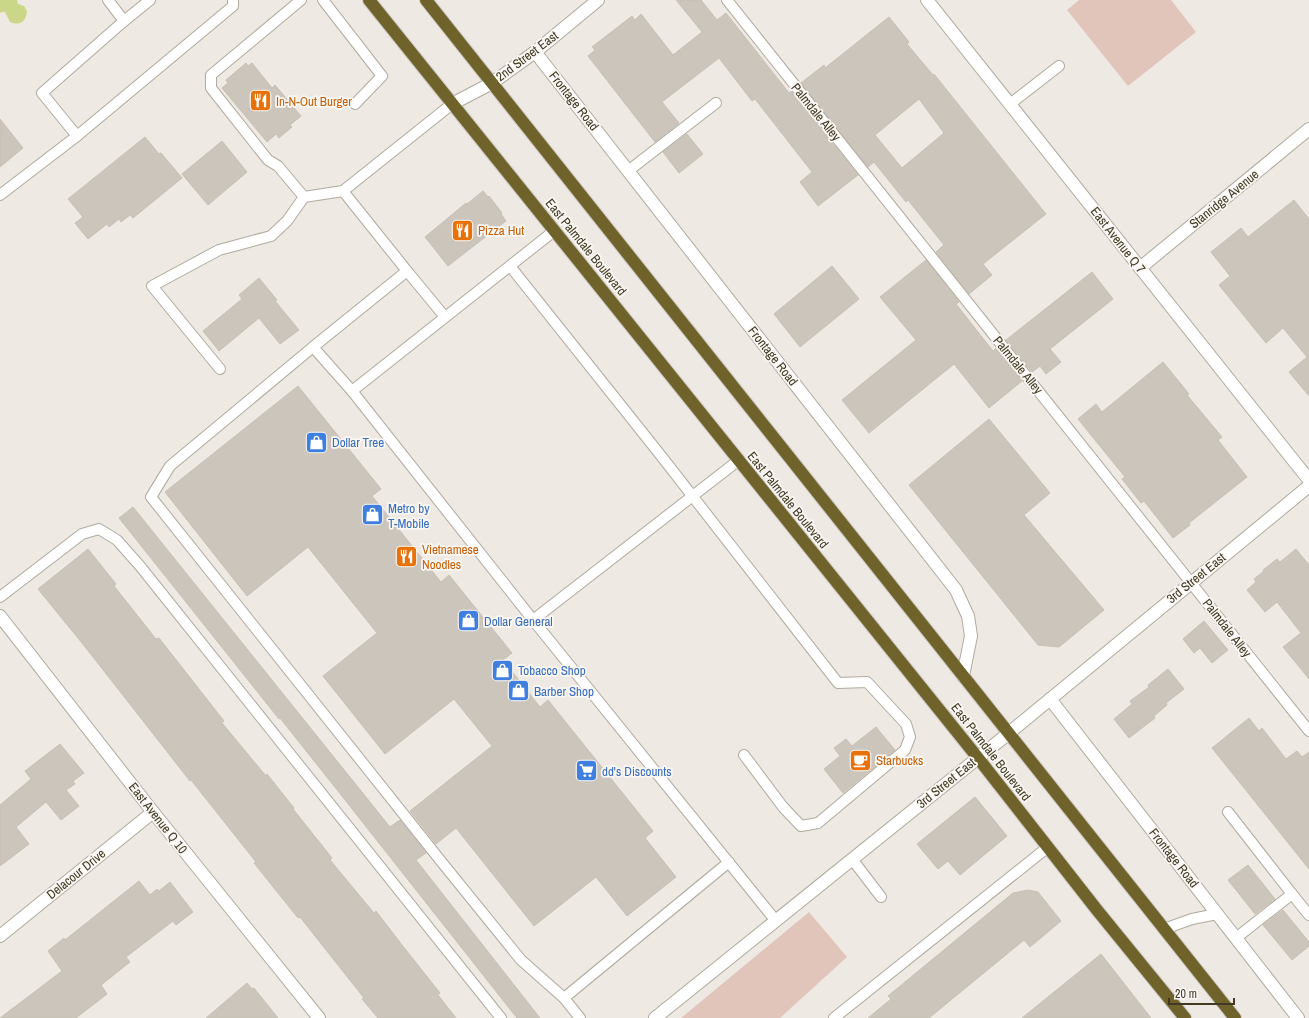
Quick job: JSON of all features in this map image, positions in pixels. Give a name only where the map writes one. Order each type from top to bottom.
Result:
[{"type":"highway","name":"East Palmdale Boulevard","points":[[369,0],[1185,1018]]},
{"type":"highway","name":"East Palmdale Boulevard","points":[[426,0],[1235,1018]]},
{"type":"street","name":"2nd Street East","points":[[452,104],[492,83],[535,52],[598,0]]},
{"type":"street","name":"East Avenue Q 7","points":[[927,0],[1309,480]]},
{"type":"street","name":"Frontage Road","points":[[535,52],[956,590],[968,616],[971,636],[963,676]]},
{"type":"street","name":"Stanridge Avenue","points":[[1140,268],[1309,129]]},
{"type":"street","name":"3rd Street East","points":[[655,1018],[1009,733],[1309,486]]},
{"type":"street","name":"East Avenue Q 10","points":[[0,616],[153,812],[319,1018]]},
{"type":"street","name":"Frontage Road","points":[[1050,699],[1298,1018]]},
{"type":"street","name":"Delacour Drive","points":[[0,936],[153,812]]},
{"type":"lane","points":[[108,0],[124,20]]},
{"type":"lane","points":[[77,136],[42,93],[124,20],[150,0]]},
{"type":"lane","points":[[0,195],[77,136],[233,6],[234,0]]},
{"type":"lane","points":[[301,0],[211,75],[210,80],[211,88],[268,160],[278,166],[304,197]]},
{"type":"lane","points":[[323,0],[382,76],[355,104]]},
{"type":"lane","name":"Palmdale Alley","points":[[727,0],[1309,731]]},
{"type":"lane","points":[[1010,104],[1059,66]]},
{"type":"lane","points":[[628,171],[716,103]]},
{"type":"lane","points":[[220,369],[152,286],[219,250],[272,236],[287,221],[304,197],[343,191],[452,104]]},
{"type":"lane","points":[[343,191],[445,317]]},
{"type":"lane","points":[[352,391],[554,231]]},
{"type":"lane","points":[[510,266],[838,683],[867,682],[906,724],[910,737],[905,750],[818,823],[801,826],[783,807],[744,754]]},
{"type":"lane","points":[[407,271],[170,466],[151,497],[521,960],[564,998],[580,1018]]},
{"type":"lane","points":[[313,347],[352,391],[533,620],[776,921]]},
{"type":"lane","points":[[533,620],[739,460]]},
{"type":"lane","points":[[0,597],[82,534],[99,529],[117,540],[145,572],[501,1018]]},
{"type":"lane","points":[[1228,812],[1309,914]]},
{"type":"lane","points":[[834,1018],[1048,847]]},
{"type":"lane","points":[[852,859],[882,897]]},
{"type":"lane","points":[[564,998],[728,862]]},
{"type":"lane","points":[[1236,938],[1292,894]]},
{"type":"lane","points":[[1164,929],[1192,919],[1217,914]]},
{"type":"shaded area","points":[[0,0],[17,0],[18,4],[24,6],[27,11],[24,20],[17,24],[10,22],[5,12],[0,13]]},
{"type":"shaded area","points":[[1079,0],[1171,0],[1196,32],[1128,86],[1067,10]]},
{"type":"shaded area","points":[[809,912],[847,957],[780,1018],[681,1018]]},
{"type":"building","points":[[676,0],[701,0],[717,20],[726,13],[789,93],[791,91],[858,175],[818,206],[800,182],[812,172],[755,99],[752,101],[719,58],[662,102],[679,123],[655,142],[588,56],[595,50],[592,47],[632,16],[635,20],[641,14],[673,55],[702,32]]},
{"type":"building","points":[[889,17],[909,42],[907,44],[933,75],[934,74],[1046,214],[983,264],[992,275],[969,294],[936,252],[944,245],[908,200],[906,202],[874,162],[868,167],[801,83],[824,65],[825,68]],"holes":[[[919,99],[944,133],[902,168],[875,135]]]},
{"type":"building","name":"In-N-Out Burger","points":[[246,63],[248,66],[252,63],[272,88],[275,85],[301,116],[290,125],[292,127],[279,138],[276,134],[267,142],[222,88],[228,83],[226,80]]},
{"type":"building","points":[[0,119],[23,148],[0,167]]},
{"type":"building","points":[[687,134],[703,154],[679,173],[663,152]]},
{"type":"building","points":[[145,137],[182,178],[133,218],[130,215],[121,222],[119,219],[109,227],[107,224],[88,239],[75,223],[83,217],[68,199]]},
{"type":"building","points":[[222,141],[247,172],[208,205],[182,174]]},
{"type":"building","name":"Pizza Hut","points":[[483,191],[488,197],[489,196],[506,221],[448,266],[425,237]]},
{"type":"building","points":[[1294,200],[1309,219],[1309,396],[1289,372],[1307,357],[1283,328],[1266,343],[1219,285],[1230,276],[1211,252],[1241,228],[1248,237]]},
{"type":"building","points":[[926,260],[959,302],[956,304],[993,351],[996,348],[1022,381],[989,408],[954,364],[869,433],[842,400],[916,340],[880,297]]},
{"type":"building","points":[[832,266],[859,299],[800,347],[774,314]]},
{"type":"building","points":[[1092,272],[1113,299],[1050,349],[1061,362],[1046,374],[1040,366],[1032,372],[1006,340]]},
{"type":"building","points":[[259,278],[277,300],[275,301],[299,330],[280,344],[259,318],[219,351],[203,331],[242,299],[239,295]]},
{"type":"building","points":[[1163,362],[1189,394],[1187,395],[1222,437],[1218,440],[1247,477],[1189,523],[1190,525],[1173,538],[1144,501],[1141,503],[1122,479],[1125,477],[1078,419],[1096,404],[1102,412]]},
{"type":"building","points":[[298,386],[381,489],[372,496],[441,582],[449,575],[512,653],[503,660],[540,707],[548,700],[653,831],[645,838],[676,877],[627,916],[596,877],[534,926],[456,828],[436,844],[410,811],[492,746],[454,699],[385,754],[323,676],[377,633],[308,547],[247,596],[165,492]]},
{"type":"building","points":[[989,419],[1050,493],[1024,515],[1104,610],[1059,647],[1038,645],[909,485]]},
{"type":"building","points":[[133,507],[390,827],[400,820],[426,853],[416,860],[540,1018],[517,1018],[280,718],[279,719],[119,518]]},
{"type":"building","points":[[88,549],[116,584],[114,586],[156,639],[159,638],[224,721],[222,723],[266,776],[267,774],[294,808],[293,809],[332,858],[330,860],[374,913],[376,911],[440,993],[438,995],[456,1018],[378,1018],[300,917],[298,918],[254,863],[256,862],[38,589]]},
{"type":"building","points":[[1296,549],[1309,565],[1309,679],[1283,647],[1301,633],[1277,602],[1265,612],[1247,590],[1256,582],[1254,579],[1264,571],[1263,570],[1277,559],[1280,562]]},
{"type":"building","points":[[1204,621],[1228,650],[1212,663],[1200,648],[1194,653],[1183,639]]},
{"type":"building","points":[[1168,669],[1184,689],[1166,703],[1167,705],[1154,716],[1155,718],[1129,738],[1114,719],[1132,704],[1130,701],[1149,687],[1148,685]]},
{"type":"building","points":[[1249,718],[1259,731],[1262,728],[1286,759],[1297,751],[1302,757],[1309,752],[1309,869],[1212,748]]},
{"type":"building","name":"Starbucks","points":[[876,727],[895,750],[843,793],[824,769],[840,756],[834,748],[846,739],[852,746]]},
{"type":"building","points":[[60,744],[84,773],[73,781],[75,784],[66,790],[79,806],[61,820],[46,802],[16,827],[29,844],[0,866],[0,805],[31,779],[25,771]]},
{"type":"building","points":[[975,797],[1007,836],[960,875],[948,861],[938,869],[917,844]]},
{"type":"building","points":[[1248,865],[1275,899],[1255,914],[1228,880]]},
{"type":"building","points":[[139,881],[150,895],[157,889],[159,891],[170,882],[193,912],[176,925],[173,921],[126,957],[130,962],[101,985],[107,994],[76,1018],[0,1018],[62,971],[48,951],[64,938],[65,940]]},
{"type":"building","points":[[1028,890],[1038,892],[1061,921],[1030,947],[1024,940],[929,1018],[868,1018],[891,999],[888,996],[1013,893]]},
{"type":"building","points":[[1283,910],[1309,942],[1309,946],[1292,960],[1263,925]]},
{"type":"building","points":[[1101,954],[1151,1018],[1022,1018]]},
{"type":"building","points":[[247,983],[252,989],[254,988],[278,1018],[206,1018]]},
{"type":"place","name":"In-N-Out Burger","points":[[261,101]]},
{"type":"place","name":"Pizza Hut","points":[[462,230]]},
{"type":"place","name":"Dollar Tree","points":[[317,442]]},
{"type":"place","name":"Metro by T-Mobile","points":[[373,515]]},
{"type":"place","name":"Vietnamese Noodles","points":[[406,556]]},
{"type":"place","name":"Dollar General","points":[[468,621]]},
{"type":"place","name":"Tobacco Shop","points":[[502,670]]},
{"type":"place","name":"Barber Shop","points":[[518,691]]},
{"type":"place","name":"Starbucks","points":[[861,760]]},
{"type":"place","name":"dd's Discounts","points":[[586,771]]}]
